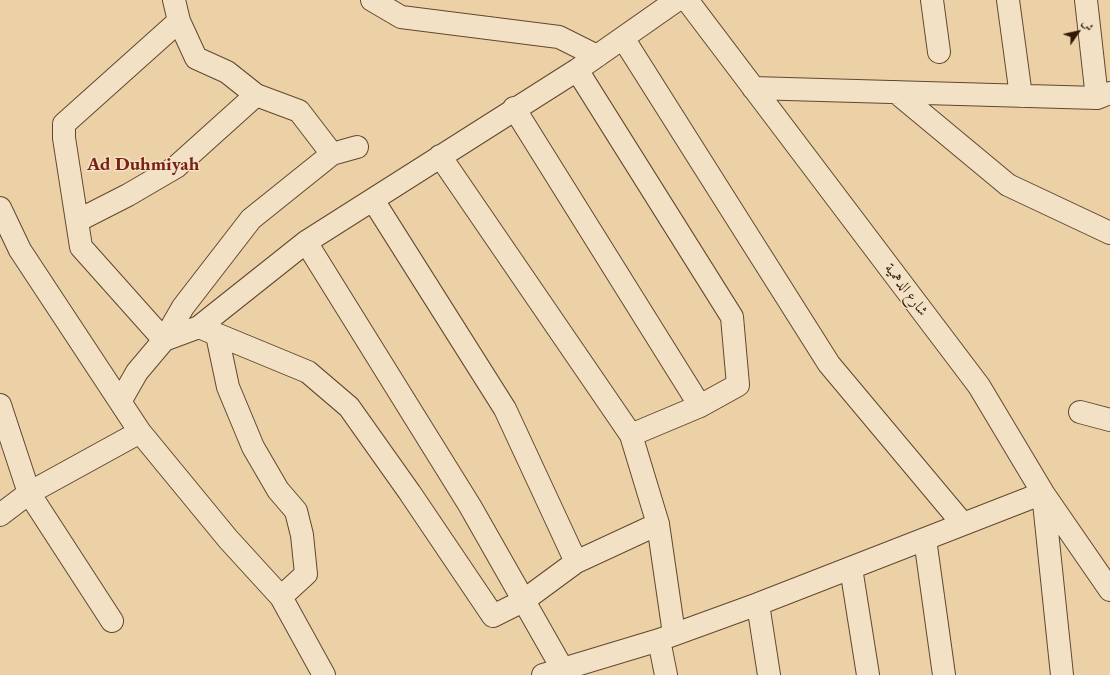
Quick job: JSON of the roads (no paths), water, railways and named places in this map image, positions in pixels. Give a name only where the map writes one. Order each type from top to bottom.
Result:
[{"type":"street","points":[[174,0],[179,21],[196,58],[227,72],[256,95],[299,111],[332,154]]},
{"type":"street","points":[[372,0],[401,17],[559,37],[597,56]]},
{"type":"street","points":[[164,340],[208,331],[306,242],[514,108],[577,70],[677,0]]},
{"type":"street","name":"شارع الدهمية","points":[[687,0],[979,386],[1044,493],[1110,590]]},
{"type":"street","points":[[932,0],[939,52]]},
{"type":"street","points":[[1008,0],[1021,96]]},
{"type":"street","points":[[753,88],[1021,96],[1104,95],[1086,0]]},
{"type":"street","points":[[164,340],[81,247],[64,138],[64,124],[179,21]]},
{"type":"street","points":[[623,38],[829,364],[963,524]]},
{"type":"street","points":[[577,70],[732,317],[738,385],[700,406],[631,435]]},
{"type":"street","points":[[896,92],[1008,185],[1110,233]]},
{"type":"street","points":[[76,221],[128,195],[176,167],[256,95]]},
{"type":"street","points":[[514,108],[700,406]]},
{"type":"street","points":[[121,400],[137,372],[164,340],[183,307],[251,219],[332,154],[357,147]]},
{"type":"street","points":[[440,156],[631,435],[658,524],[666,637],[666,675]]},
{"type":"street","points":[[373,200],[505,409],[576,562]]},
{"type":"street","points":[[0,208],[20,250],[121,400],[140,432],[228,538],[281,597],[324,675]]},
{"type":"street","points":[[306,242],[470,506],[523,601],[552,672],[666,637],[758,604],[1044,493],[1062,675]]},
{"type":"street","points":[[208,331],[228,386],[253,447],[278,490],[296,511],[302,536],[306,574],[281,597]]},
{"type":"street","points":[[208,331],[308,372],[349,407],[493,616],[523,601],[576,562],[658,524]]},
{"type":"street","points":[[0,405],[29,493],[112,621]]},
{"type":"street","points":[[1080,412],[1110,420]]},
{"type":"street","points":[[0,515],[29,493],[140,432]]},
{"type":"street","points":[[925,539],[944,675]]},
{"type":"street","points":[[851,568],[868,675]]},
{"type":"street","points":[[758,604],[769,675]]},
{"type":"district","name":"Ad Duhmiyah","points":[[143,165]]}]
